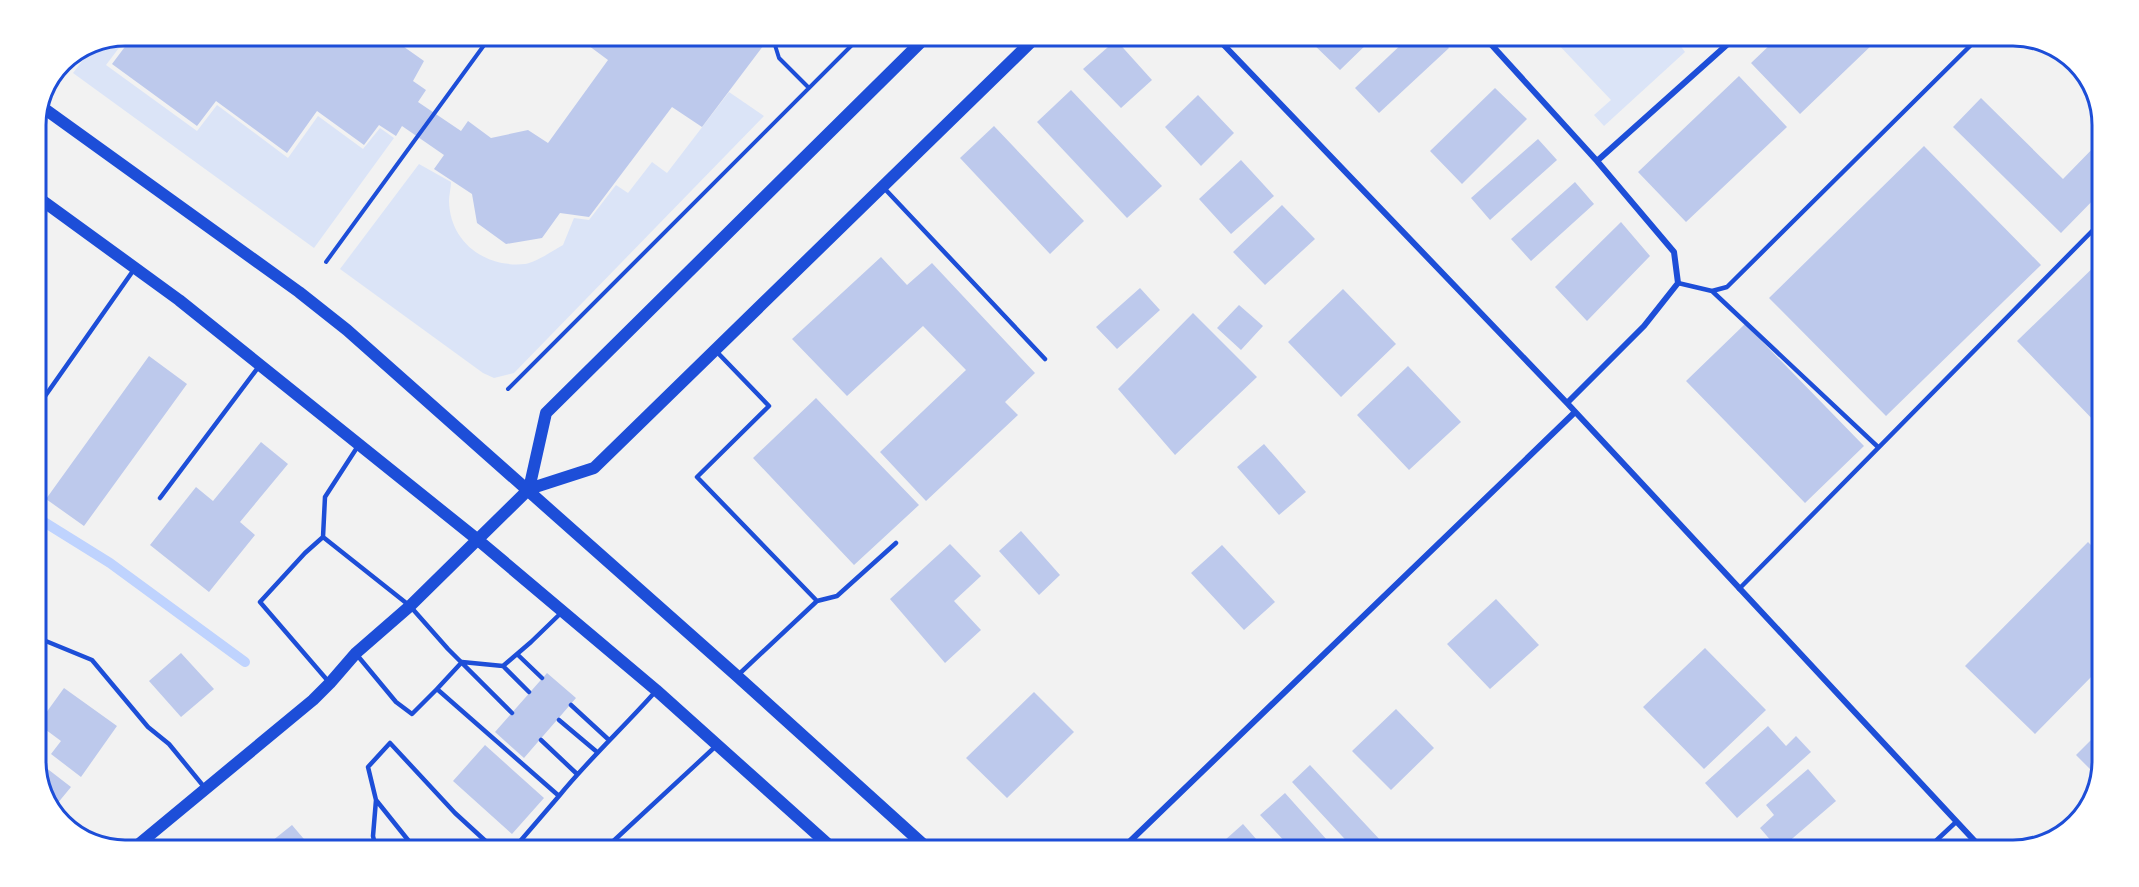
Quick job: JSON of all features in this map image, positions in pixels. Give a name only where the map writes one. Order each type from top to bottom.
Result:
[{"type":"main road","points":[[529,489],[546,413],[917,46]]},
{"type":"main road","points":[[144,840],[313,700],[356,653],[410,606],[529,489],[594,468],[1027,46]]},
{"type":"main road","points":[[48,111],[307,298],[347,330],[529,489],[918,840]]},
{"type":"main road","points":[[47,204],[179,300],[358,446],[478,540],[656,690],[823,840]]},
{"type":"street","points":[[1226,46],[1567,403],[1973,840]]},
{"type":"street","points":[[1493,46],[1598,161],[1674,252],[1678,283],[1644,326],[1567,403]]},
{"type":"street","points":[[1598,161],[1726,46]]},
{"type":"street","points":[[1131,840],[1574,413]]},
{"type":"lane","points":[[1712,291],[1727,286],[1970,46]]},
{"type":"lane","points":[[882,186],[1045,359]]},
{"type":"lane","points":[[1739,590],[2092,233]]},
{"type":"lane","points":[[47,393],[135,268]]},
{"type":"lane","points":[[1678,283],[1712,291],[1878,447]]},
{"type":"lane","points":[[714,350],[769,406],[697,477],[817,601]]},
{"type":"lane","points":[[160,498],[260,365]]},
{"type":"lane","points":[[330,683],[260,602],[323,537],[325,497],[358,446]]},
{"type":"lane","points":[[323,537],[410,606],[512,713]]},
{"type":"lane","points":[[737,676],[817,601],[837,596],[896,543]]},
{"type":"lane","points":[[503,666],[563,611]]},
{"type":"lane","points":[[47,642],[92,660],[148,727],[169,744],[206,789]]},
{"type":"lane","points":[[356,653],[396,702],[412,714],[462,662]]},
{"type":"lane","points":[[517,654],[542,678]]},
{"type":"lane","points":[[462,662],[503,666],[530,692]]},
{"type":"lane","points":[[438,689],[559,796]]},
{"type":"lane","points":[[521,840],[577,774],[623,728],[656,690]]},
{"type":"lane","points":[[571,705],[609,741]]},
{"type":"lane","points":[[559,720],[597,752]]},
{"type":"lane","points":[[541,740],[577,774]]},
{"type":"lane","points":[[374,840],[376,800],[368,767],[390,743],[455,813],[484,840]]},
{"type":"lane","points":[[614,840],[718,744]]},
{"type":"lane","points":[[376,800],[408,840]]},
{"type":"lane","points":[[1937,840],[1956,822]]},
{"type":"path","points":[[326,262],[483,46]]},
{"type":"path","points":[[775,46],[779,58],[809,88]]},
{"type":"path","points":[[507,389],[851,46]]},
{"type":"shaded area","points":[[1560,46],[1681,46],[1685,52],[1604,126],[1594,115],[1611,100]]},
{"type":"shaded area","points":[[120,47],[106,65],[197,131],[217,105],[288,158],[318,116],[363,149],[380,128],[394,138],[314,248],[73,73],[84,59],[110,48]]},
{"type":"shaded area","points":[[729,92],[764,116],[514,373],[494,378],[483,373],[340,269],[419,164],[451,182],[449,201],[451,216],[463,240],[473,250],[497,262],[525,264],[534,261],[563,245],[574,218],[589,220],[616,185],[628,193],[652,162],[667,173]]},
{"type":"building","points":[[126,46],[403,46],[424,61],[413,81],[426,90],[418,102],[461,131],[468,121],[491,138],[528,130],[548,143],[608,60],[589,46],[763,46],[702,127],[672,107],[589,217],[560,213],[542,238],[506,244],[477,223],[472,194],[434,169],[444,155],[402,126],[396,136],[379,125],[364,145],[317,111],[287,153],[216,101],[197,126],[112,64]]},
{"type":"building","points":[[1109,46],[1121,46],[1152,80],[1121,108],[1083,69]]},
{"type":"building","points":[[1315,46],[1365,46],[1340,70]]},
{"type":"building","points":[[1400,46],[1447,46],[1449,48],[1379,113],[1355,88]]},
{"type":"building","points":[[1769,46],[1871,46],[1800,114],[1751,63]]},
{"type":"building","points":[[1739,76],[1787,127],[1686,222],[1638,172]]},
{"type":"building","points":[[1495,88],[1527,119],[1462,184],[1430,151]]},
{"type":"building","points":[[1071,90],[1162,186],[1127,218],[1037,122]]},
{"type":"building","points":[[1198,95],[1234,133],[1201,166],[1165,127]]},
{"type":"building","points":[[1981,98],[2063,179],[2092,149],[2092,201],[2061,233],[1953,127]]},
{"type":"building","points":[[994,126],[1084,221],[1050,254],[960,158]]},
{"type":"building","points":[[1538,139],[1557,160],[1490,220],[1471,198]]},
{"type":"building","points":[[1924,146],[2041,265],[1886,416],[1769,298]]},
{"type":"building","points":[[1241,160],[1274,196],[1231,234],[1199,199]]},
{"type":"building","points":[[1575,182],[1594,204],[1531,261],[1511,239]]},
{"type":"building","points":[[1282,205],[1315,239],[1265,285],[1233,252]]},
{"type":"building","points":[[1621,222],[1650,256],[1587,321],[1555,287]]},
{"type":"building","points":[[881,257],[907,285],[932,263],[1035,373],[1005,402],[1018,415],[926,501],[880,452],[966,370],[923,326],[847,396],[792,339]]},
{"type":"building","points":[[2092,269],[2092,419],[2017,341]]},
{"type":"building","points":[[1140,288],[1160,310],[1117,349],[1096,327]]},
{"type":"building","points":[[1343,289],[1396,344],[1341,397],[1288,342]]},
{"type":"building","points":[[1239,305],[1263,326],[1241,350],[1217,328]]},
{"type":"building","points":[[1193,313],[1257,377],[1175,455],[1118,389]]},
{"type":"building","points":[[1745,324],[1864,446],[1805,503],[1686,381]]},
{"type":"building","points":[[149,356],[187,384],[84,526],[47,498]]},
{"type":"building","points":[[1408,366],[1461,422],[1409,470],[1357,415]]},
{"type":"building","points":[[816,398],[919,505],[854,565],[753,458]]},
{"type":"building","points":[[261,442],[288,464],[240,522],[255,535],[209,592],[150,545],[196,487],[213,501]]},
{"type":"building","points":[[1264,444],[1306,492],[1279,515],[1237,467]]},
{"type":"building","points":[[1021,531],[1060,575],[1039,595],[999,551]]},
{"type":"building","points":[[2088,542],[2092,546],[2092,676],[2035,734],[1965,666]]},
{"type":"building","points":[[950,544],[981,576],[954,601],[981,630],[945,663],[890,599]]},
{"type":"building","points":[[1222,545],[1275,602],[1244,630],[1191,573]]},
{"type":"building","points":[[1496,599],[1539,645],[1490,689],[1447,644]]},
{"type":"building","points":[[1705,648],[1766,710],[1704,769],[1643,707]]},
{"type":"building","points":[[181,653],[214,689],[181,717],[149,681]]},
{"type":"building","points":[[547,673],[576,698],[524,758],[495,732]]},
{"type":"building","points":[[64,688],[117,726],[81,777],[51,754],[61,741],[47,731],[47,712]]},
{"type":"building","points":[[1034,692],[1074,732],[1007,798],[966,758]]},
{"type":"building","points":[[1396,709],[1434,748],[1391,790],[1352,751]]},
{"type":"building","points":[[1768,726],[1786,746],[1796,736],[1811,752],[1737,818],[1705,783]]},
{"type":"building","points":[[2092,739],[2091,770],[2076,755]]},
{"type":"building","points":[[485,745],[544,798],[512,834],[453,781]]},
{"type":"building","points":[[1310,765],[1380,840],[1346,840],[1292,782]]},
{"type":"building","points":[[47,769],[71,787],[58,803],[48,777]]},
{"type":"building","points":[[1808,769],[1836,801],[1791,840],[1770,840],[1760,828],[1774,815],[1766,805]]},
{"type":"building","points":[[1285,793],[1327,840],[1283,840],[1260,815]]},
{"type":"building","points":[[1243,824],[1257,840],[1225,840]]},
{"type":"building","points":[[292,825],[305,840],[273,840]]},
{"type":"waterway","points":[[47,524],[110,563],[245,662]]}]
